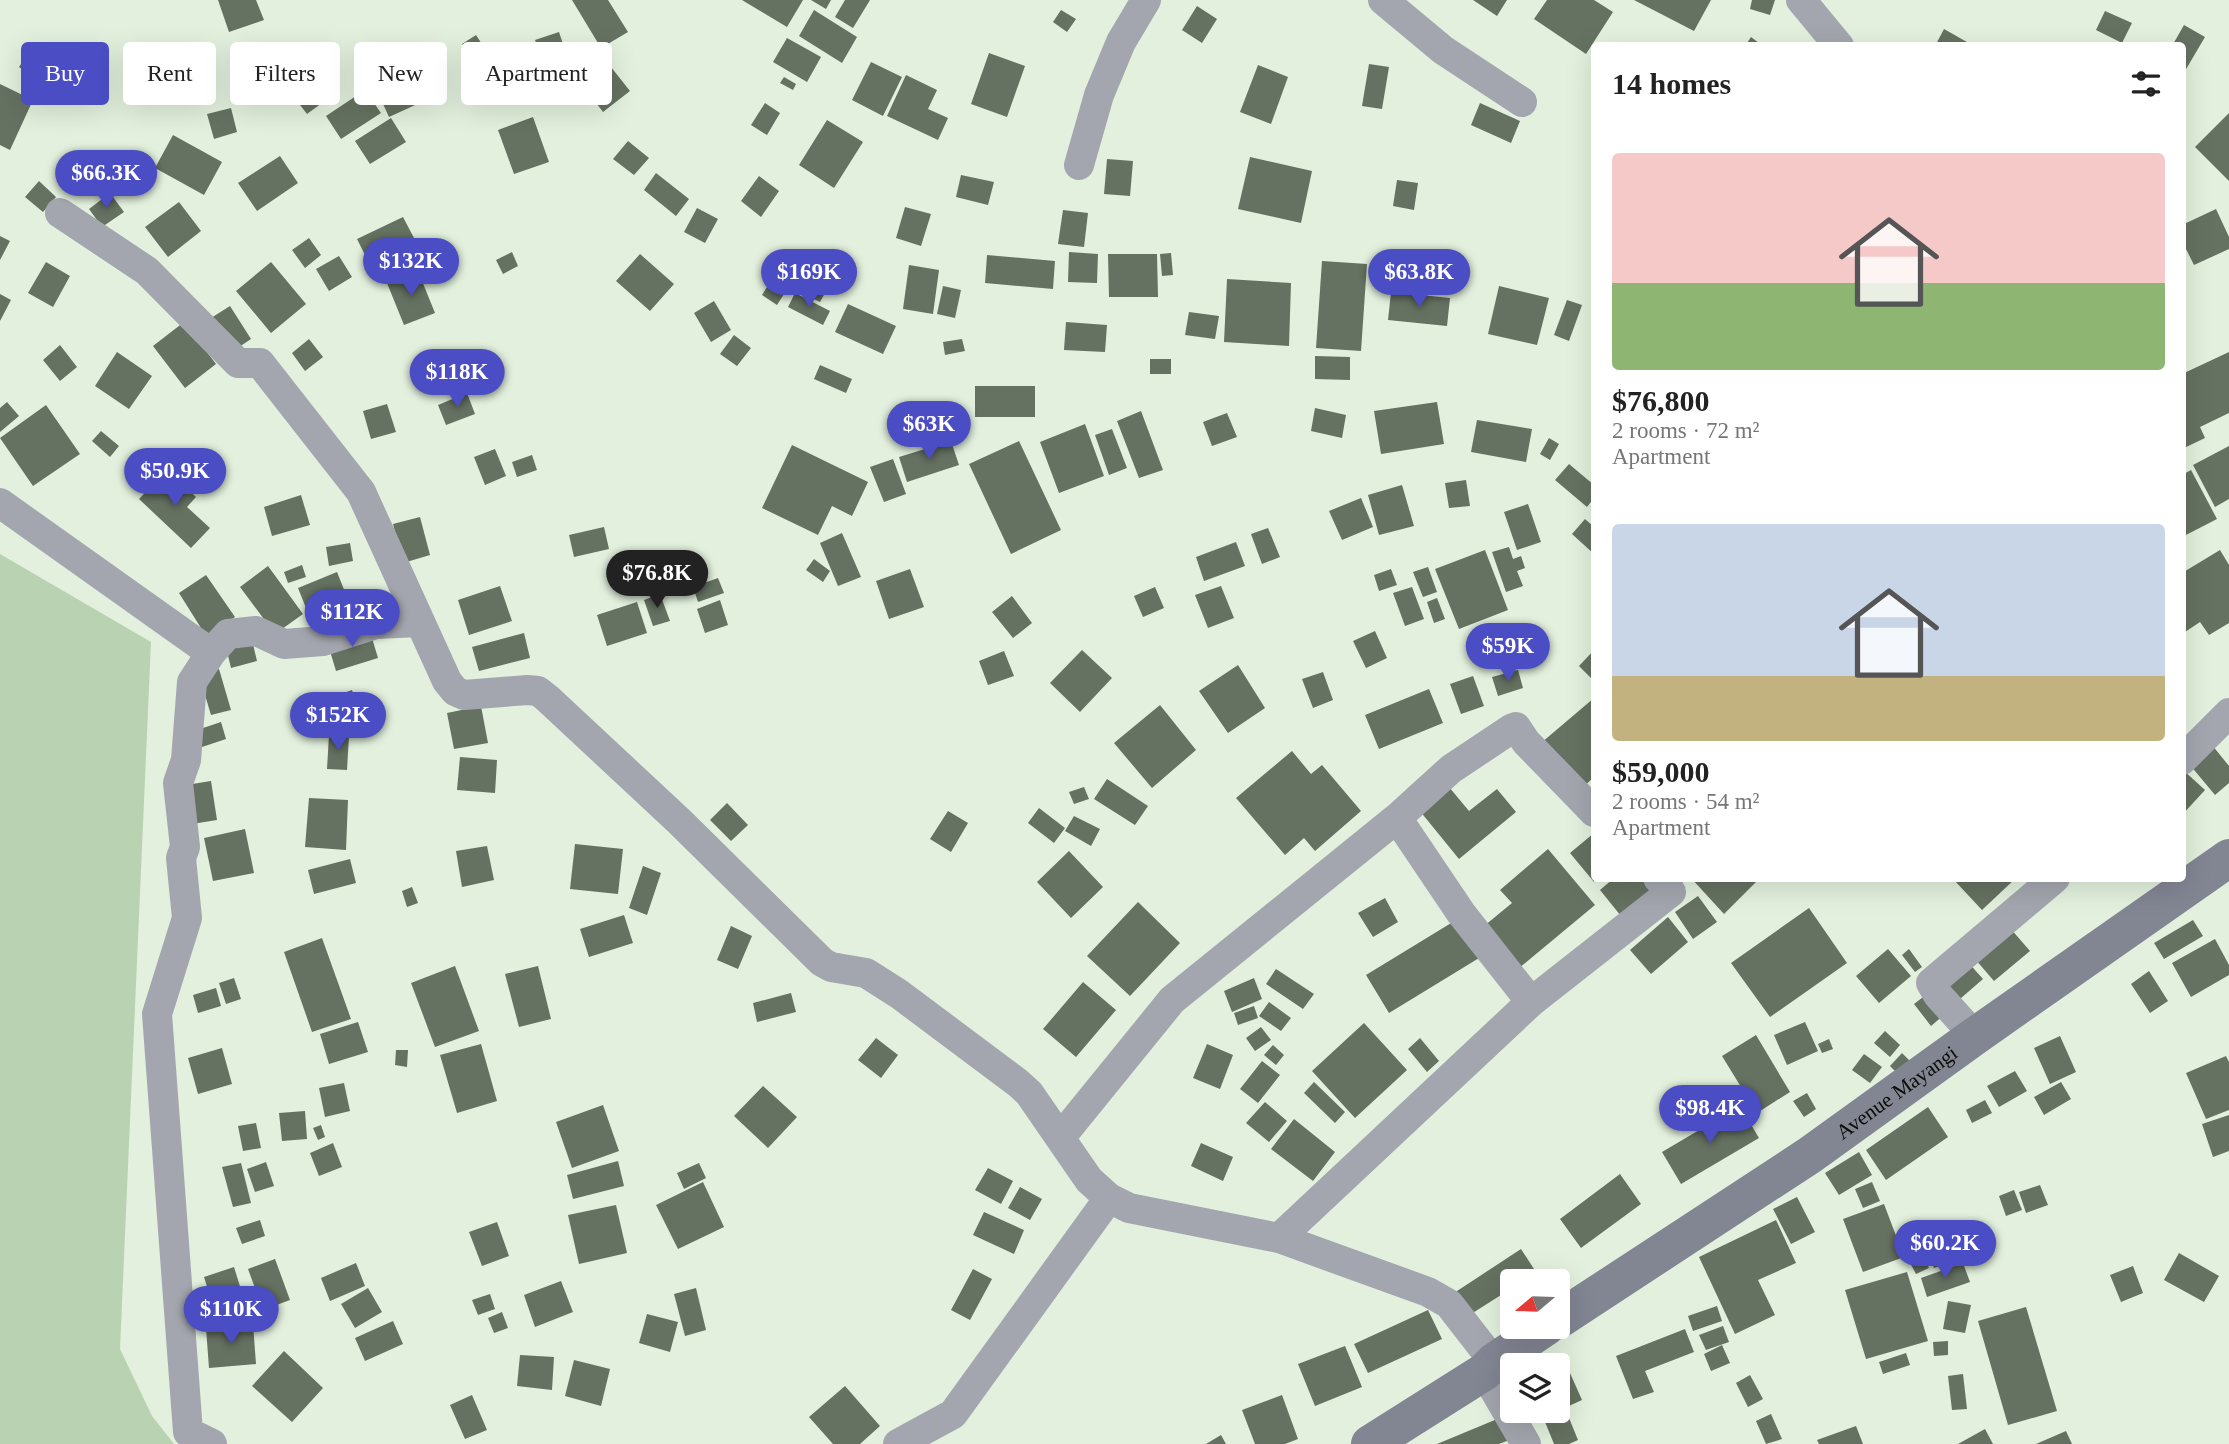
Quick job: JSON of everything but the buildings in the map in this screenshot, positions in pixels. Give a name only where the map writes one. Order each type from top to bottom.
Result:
[{"type":"street","points":[[1079,165],[1099,95],[1121,43],[1146,0]]},
{"type":"street","points":[[1383,0],[1443,50],[1522,102]]},
{"type":"street","points":[[1801,0],[1836,42]]},
{"type":"street","points":[[60,213],[147,271],[238,363],[260,363],[361,492],[447,681],[455,691],[464,695],[538,691],[680,821],[822,962],[831,967],[866,973],[899,994],[1029,1093],[1089,1180],[1109,1198],[1129,1208],[1279,1238],[1427,1292],[1449,1304],[1489,1366],[1526,1444]]},
{"type":"street","points":[[0,503],[211,653]]},
{"type":"street","points":[[212,1444],[188,1432],[157,1014],[187,918],[181,858],[185,847],[178,783],[186,760],[192,682],[211,653],[228,634],[256,631],[284,644],[323,641],[376,624],[420,622]]},
{"type":"street","points":[[2186,756],[2229,713]]},
{"type":"street","points":[[1060,1138],[1172,1000],[1397,817],[1451,769],[1516,727],[1591,809]]},
{"type":"street","points":[[1397,817],[1461,913],[1531,1002]]},
{"type":"street","name":"Avenue Mayangi","points":[[1570,1312],[1810,1155],[2229,858]]},
{"type":"street","points":[[1279,1238],[1531,1002],[1671,892],[1662,882]]},
{"type":"street","points":[[1975,1036],[1938,995],[1931,983],[2050,882]]},
{"type":"street","points":[[898,1444],[953,1414],[1109,1198]]},
{"type":"street","points":[[1370,1444],[1529,1339]]},
{"type":"green space","points":[[0,554],[151,642],[120,1349],[152,1416],[174,1444],[0,1444]]}]
